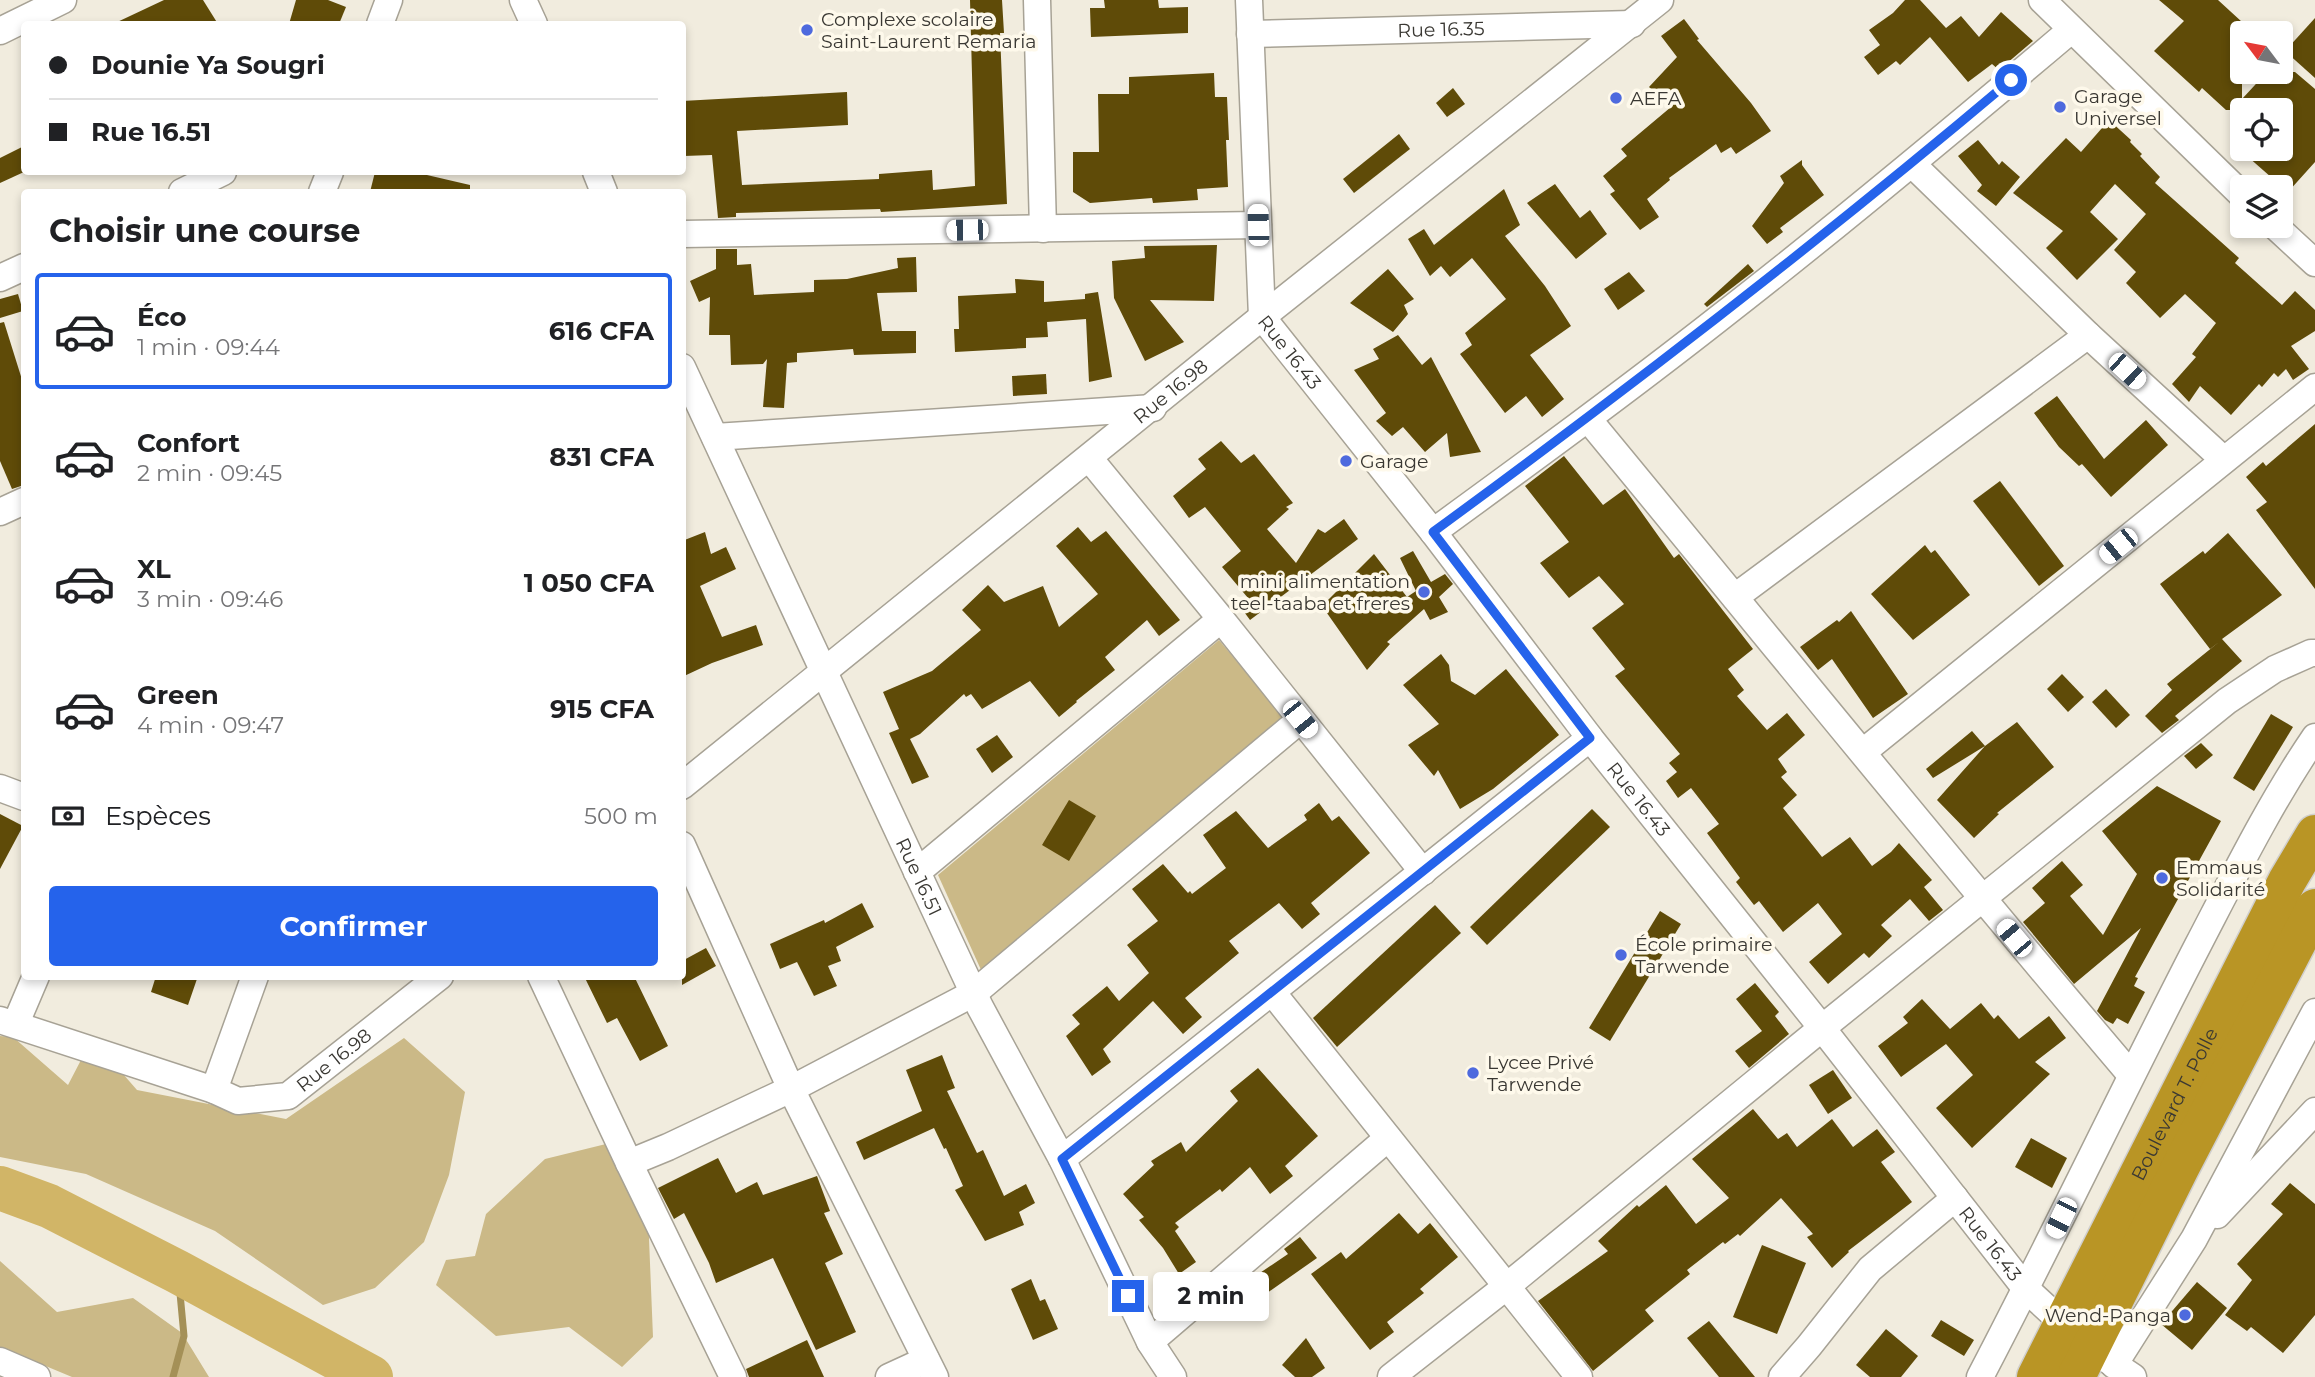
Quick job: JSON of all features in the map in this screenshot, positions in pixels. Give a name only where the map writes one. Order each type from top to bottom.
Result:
[{"type":"highway","name":"Boulevard T. Polle","points":[[2095,1358],[2287,881],[2315,834]]},
{"type":"highway","name":"Boulevard T. Polle","points":[[2036,1377],[2095,1358],[2315,908]]},
{"type":"street","points":[[0,31],[63,0]]},
{"type":"street","points":[[523,0],[533,21]]},
{"type":"street","points":[[1037,0],[1043,229]]},
{"type":"street","name":"Rue 16.43","points":[[1249,0],[1262,317],[1433,532],[1590,738],[2026,1289],[2095,1358]]},
{"type":"street","name":"Rue 16.98","points":[[686,783],[1153,408],[1262,317],[1660,0]]},
{"type":"street","points":[[2051,3],[2071,30],[2230,183]]},
{"type":"street","name":"Rue 16.35","points":[[1250,34],[1632,24]]},
{"type":"street","points":[[1433,532],[1588,419],[1719,318],[1912,164],[2071,30]]},
{"type":"street","points":[[1912,164],[2088,335],[2224,460]]},
{"type":"street","points":[[188,189],[217,175]]},
{"type":"street","points":[[686,234],[1258,225]]},
{"type":"street","points":[[2288,238],[2315,263]]},
{"type":"street","points":[[0,278],[21,268]]},
{"type":"street","points":[[1735,597],[2088,335]]},
{"type":"street","name":"Rue 16.51","points":[[686,375],[974,993],[1062,1159],[1150,1342],[1173,1377]]},
{"type":"street","points":[[1863,752],[2315,387]]},
{"type":"street","points":[[715,437],[1153,408]]},
{"type":"street","points":[[1588,419],[1981,899],[2131,1075]]},
{"type":"street","points":[[1089,458],[1423,872]]},
{"type":"street","points":[[0,512],[21,502]]},
{"type":"street","points":[[917,872],[1221,619]]},
{"type":"street","points":[[1391,1377],[1507,1286],[2227,701],[2275,669],[2315,653]]},
{"type":"street","points":[[629,1163],[656,1153],[791,1089],[974,993],[1300,719]]},
{"type":"street","points":[[1980,1377],[2131,1075],[2283,784],[2315,737]]},
{"type":"street","points":[[1062,1159],[1590,738]]},
{"type":"street","points":[[0,788],[21,796]]},
{"type":"street","points":[[686,854],[791,1089],[931,1368],[889,1377]]},
{"type":"street","points":[[8,1021],[34,980]]},
{"type":"street","points":[[215,1090],[254,980]]},
{"type":"street","name":"Rue 16.98","points":[[8,1021],[215,1090],[238,1101],[288,1096],[435,980]]},
{"type":"street","points":[[543,980],[733,1377]]},
{"type":"street","points":[[1272,992],[1579,1377]]},
{"type":"street","points":[[2194,1239],[2315,1012]]},
{"type":"street","points":[[2095,1358],[2194,1239],[2315,1111]]},
{"type":"street","points":[[1150,1342],[1388,1138]]},
{"type":"street","points":[[1782,1377],[1870,1269],[1955,1198]]},
{"type":"street","points":[[0,1361],[37,1377]]},
{"type":"shaded area","points":[[1219,640],[1284,718],[982,972],[938,875]]},
{"type":"shaded area","points":[[0,1036],[13,1037],[68,1085],[81,1060],[123,1074],[137,1090],[286,1119],[404,1038],[465,1092],[449,1175],[424,1242],[375,1288],[323,1305],[215,1231],[86,1174],[0,1157]]},
{"type":"shaded area","points":[[606,1144],[648,1214],[653,1337],[622,1367],[569,1327],[496,1336],[436,1285],[446,1260],[475,1256],[486,1214],[545,1159]]},
{"type":"shaded area","points":[[0,1261],[57,1312],[133,1298],[182,1333],[209,1377],[72,1377],[0,1347]]},
{"type":"building","points":[[164,0],[203,0],[216,21],[119,21]]},
{"type":"building","points":[[296,0],[328,0],[346,7],[340,21],[290,21]]},
{"type":"building","points":[[970,0],[1002,0],[1004,33],[1000,33],[1007,204],[881,212],[880,209],[736,213],[736,217],[718,218],[712,155],[686,156],[686,101],[847,92],[848,125],[737,131],[742,185],[879,179],[879,174],[932,170],[933,190],[975,186]]},
{"type":"building","points":[[1104,0],[1158,0],[1159,8],[1188,7],[1188,33],[1091,37],[1090,8],[1105,8]]},
{"type":"building","points":[[1905,0],[1920,0],[1946,28],[1961,16],[1979,37],[2001,12],[2033,41],[1999,70],[1992,64],[1968,82],[1930,37],[1900,65],[1896,61],[1878,75],[1864,57],[1880,45],[1869,30],[1893,13]]},
{"type":"building","points":[[2159,0],[2218,0],[2241,21],[2230,21],[2230,84],[2242,84],[2242,98],[2230,98],[2230,110],[2226,110],[2202,88],[2199,92],[2154,51],[2184,21]]},
{"type":"building","points":[[2315,18],[2315,78],[2293,58],[2293,42]]},
{"type":"building","points":[[1684,19],[1699,39],[1697,40],[1751,103],[1771,131],[1736,154],[1731,147],[1721,153],[1716,144],[1669,178],[1670,180],[1647,199],[1659,217],[1640,230],[1610,194],[1615,191],[1603,176],[1627,156],[1621,149],[1671,107],[1649,87],[1677,57],[1661,36]]},
{"type":"building","points":[[2295,72],[2315,89],[2315,162],[2293,186],[2293,175],[2269,175],[2253,161],[2293,161],[2293,98],[2243,98],[2256,84],[2293,84]]},
{"type":"building","points":[[1214,73],[1215,97],[1227,97],[1228,187],[1197,189],[1198,200],[1153,203],[1152,198],[1090,203],[1073,192],[1073,152],[1099,152],[1098,94],[1129,94],[1129,77]]},
{"type":"building","points":[[1453,88],[1465,104],[1447,117],[1436,103]]},
{"type":"building","points":[[2109,120],[2131,140],[2142,154],[2140,156],[2160,177],[2155,183],[2239,258],[2235,263],[2282,305],[2295,291],[2315,310],[2315,331],[2291,346],[2309,369],[2293,380],[2286,369],[2278,377],[2274,373],[2262,387],[2259,384],[2231,415],[2200,386],[2189,402],[2172,384],[2196,357],[2192,354],[2216,323],[2185,294],[2160,318],[2126,283],[2136,272],[2114,250],[2146,214],[2115,184],[2090,212],[2118,239],[2077,280],[2046,248],[2063,231],[2013,193],[2066,138],[2081,152]]},
{"type":"building","points":[[1399,134],[1410,149],[1354,193],[1343,179]]},
{"type":"building","points":[[1978,140],[1999,165],[2002,161],[2020,177],[1996,206],[1977,191],[1982,185],[1958,156]]},
{"type":"building","points":[[21,148],[21,173],[0,183],[0,158]]},
{"type":"building","points":[[1802,160],[1802,165],[1824,195],[1780,228],[1783,232],[1767,244],[1752,226],[1784,183],[1780,176]]},
{"type":"building","points":[[374,175],[427,175],[470,185],[470,189],[371,189]]},
{"type":"building","points":[[1555,184],[1580,218],[1590,210],[1607,234],[1576,259],[1527,203]]},
{"type":"building","points":[[1504,189],[1520,225],[1505,236],[1545,286],[1571,326],[1530,355],[1564,399],[1542,417],[1526,396],[1505,413],[1460,354],[1472,345],[1465,333],[1506,299],[1472,258],[1450,277],[1441,266],[1430,276],[1408,239],[1424,229],[1434,245]]},
{"type":"building","points":[[1217,245],[1214,301],[1150,300],[1184,342],[1145,361],[1114,298],[1112,261],[1145,258],[1144,246]]},
{"type":"building","points":[[716,249],[737,249],[737,265],[751,264],[754,295],[814,292],[814,280],[847,279],[898,268],[897,258],[916,257],[917,292],[877,293],[882,331],[916,331],[916,353],[854,355],[853,349],[797,353],[797,362],[787,363],[784,408],[763,407],[767,359],[763,364],[731,365],[730,335],[709,335],[710,297],[699,302],[690,281],[716,269]]},
{"type":"building","points":[[1748,264],[1754,271],[1707,307],[1704,304]]},
{"type":"building","points":[[1388,269],[1414,299],[1404,305],[1408,314],[1393,332],[1350,303]]},
{"type":"building","points":[[1629,272],[1645,291],[1618,310],[1604,289]]},
{"type":"building","points":[[1015,279],[1044,281],[1044,302],[1085,299],[1085,294],[1098,292],[1112,377],[1089,382],[1086,319],[1047,322],[1048,337],[1026,338],[1026,348],[955,352],[954,329],[959,329],[958,296],[1016,293]]},
{"type":"building","points":[[18,294],[21,312],[0,318],[0,299]]},
{"type":"building","points":[[4,322],[21,376],[21,486],[12,489],[0,461],[0,323]]},
{"type":"building","points":[[1398,335],[1422,365],[1431,357],[1481,452],[1450,457],[1447,433],[1425,452],[1403,427],[1392,436],[1376,421],[1386,413],[1354,370],[1379,359],[1373,349]]},
{"type":"building","points":[[1046,374],[1047,394],[1013,396],[1012,376]]},
{"type":"building","points":[[2057,396],[2104,459],[2146,420],[2168,445],[2111,497],[2082,464],[2079,466],[2059,447],[2034,413]]},
{"type":"building","points":[[2315,424],[2315,589],[2256,510],[2267,502],[2246,477],[2263,462],[2266,466]]},
{"type":"building","points":[[1221,441],[1241,463],[1254,454],[1293,503],[1286,507],[1289,509],[1267,529],[1296,563],[1318,529],[1325,533],[1344,519],[1358,539],[1250,620],[1239,605],[1248,598],[1222,567],[1241,551],[1205,507],[1189,518],[1173,496],[1206,469],[1198,459]]},
{"type":"building","points":[[1564,456],[1603,505],[1625,489],[1674,558],[1679,554],[1753,649],[1728,669],[1744,690],[1737,696],[1767,730],[1787,713],[1805,735],[1778,759],[1787,772],[1781,777],[1797,795],[1783,808],[1822,857],[1850,837],[1872,866],[1899,843],[1932,880],[1924,887],[1943,910],[1929,921],[1910,899],[1881,925],[1892,936],[1869,958],[1864,953],[1828,984],[1809,962],[1842,934],[1818,903],[1783,932],[1759,901],[1754,905],[1736,882],[1740,878],[1707,833],[1719,824],[1691,788],[1678,798],[1666,781],[1677,772],[1669,763],[1680,754],[1615,676],[1625,669],[1592,628],[1624,604],[1599,576],[1569,598],[1540,563],[1569,542],[1525,486]]},
{"type":"building","points":[[2000,481],[2064,566],[2039,586],[1973,501]]},
{"type":"building","points":[[1078,527],[1091,542],[1106,531],[1180,620],[1159,636],[1147,620],[1105,657],[1115,670],[1059,717],[1030,681],[982,709],[971,694],[966,697],[964,694],[920,734],[910,739],[929,777],[912,784],[889,733],[899,729],[883,692],[932,671],[981,630],[962,610],[988,585],[1004,602],[1043,586],[1059,627],[1098,594],[1056,546]]},
{"type":"building","points":[[705,532],[711,554],[726,547],[736,569],[700,586],[722,637],[756,625],[763,645],[686,675],[686,539]]},
{"type":"building","points":[[2228,533],[2282,595],[2222,639],[2242,661],[2175,716],[2179,720],[2162,733],[2145,716],[2172,690],[2167,684],[2219,642],[2210,649],[2160,584],[2203,551],[2205,554]]},
{"type":"building","points":[[1925,545],[1931,553],[1935,550],[1970,595],[1913,640],[1871,594]]},
{"type":"building","points":[[1413,551],[1431,582],[1445,574],[1453,584],[1439,597],[1448,612],[1430,620],[1424,609],[1387,642],[1390,644],[1367,670],[1322,606],[1374,554],[1407,597],[1416,591],[1400,558]]},
{"type":"building","points":[[1851,611],[1908,694],[1873,718],[1832,659],[1818,670],[1800,647]]},
{"type":"building","points":[[1441,654],[1449,665],[1451,681],[1475,695],[1506,669],[1559,735],[1493,789],[1460,809],[1438,770],[1434,776],[1408,745],[1439,724],[1403,685]]},
{"type":"building","points":[[2062,674],[2084,697],[2068,712],[2047,689]]},
{"type":"building","points":[[2106,689],[2130,715],[2116,728],[2092,702]]},
{"type":"building","points":[[2271,714],[2293,727],[2254,791],[2233,778]]},
{"type":"building","points":[[2017,722],[2054,767],[1997,813],[1999,814],[1974,838],[1937,800],[1985,746]]},
{"type":"building","points":[[1972,731],[1985,746],[1933,778],[1926,769]]},
{"type":"building","points":[[997,735],[1013,757],[992,773],[976,749]]},
{"type":"building","points":[[2201,743],[2213,755],[2196,769],[2184,756]]},
{"type":"building","points":[[2157,786],[2221,821],[2135,977],[2138,978],[2134,986],[2145,992],[2128,1024],[2117,1018],[2113,1024],[2097,1011],[2141,928],[2074,984],[2023,922],[2045,903],[2032,888],[2062,861],[2083,885],[2070,896],[2103,935],[2137,874],[2102,831]]},
{"type":"building","points":[[1069,800],[1096,816],[1069,861],[1042,845]]},
{"type":"building","points":[[1319,803],[1332,821],[1339,816],[1370,853],[1311,903],[1320,914],[1302,929],[1279,903],[1229,941],[1239,953],[1185,998],[1202,1017],[1183,1034],[1153,1001],[1103,1049],[1111,1062],[1092,1076],[1066,1036],[1080,1024],[1072,1015],[1107,986],[1119,1001],[1149,973],[1127,945],[1158,921],[1132,889],[1163,864],[1188,893],[1190,891],[1192,894],[1226,868],[1203,835],[1236,811],[1268,848],[1307,820],[1304,815]]},
{"type":"building","points":[[1592,809],[1610,827],[1487,945],[1470,927]]},
{"type":"building","points":[[0,814],[21,825],[21,830],[0,869]]},
{"type":"building","points":[[862,903],[874,927],[836,947],[841,961],[828,966],[837,986],[814,996],[797,962],[780,969],[770,944],[824,920],[825,923]]},
{"type":"building","points":[[1435,905],[1461,933],[1337,1047],[1313,1018]]},
{"type":"building","points":[[1660,911],[1681,924],[1610,1041],[1589,1028]]},
{"type":"building","points":[[706,948],[716,966],[682,985],[682,980],[686,980],[686,959]]},
{"type":"building","points":[[155,980],[197,980],[188,1005],[151,992]]},
{"type":"building","points":[[586,980],[636,980],[668,1046],[640,1061],[617,1018],[607,1023]]},
{"type":"building","points":[[1755,983],[1779,1012],[1775,1016],[1789,1034],[1749,1068],[1735,1051],[1762,1031],[1736,999]]},
{"type":"building","points":[[1922,999],[1950,1029],[1981,1003],[1994,1019],[1998,1015],[2019,1039],[2049,1016],[2066,1038],[2035,1062],[2050,1074],[1972,1148],[1936,1108],[1973,1075],[1946,1044],[1901,1077],[1878,1046],[1908,1023],[1903,1017]]},
{"type":"building","points":[[942,1055],[955,1088],[947,1091],[977,1153],[983,1150],[1004,1196],[1026,1184],[1035,1203],[1019,1212],[1024,1225],[985,1241],[955,1190],[963,1186],[934,1128],[864,1160],[856,1142],[922,1111],[906,1070]]},
{"type":"building","points":[[1258,1068],[1318,1136],[1285,1166],[1293,1176],[1270,1194],[1250,1167],[1222,1192],[1220,1189],[1175,1223],[1179,1227],[1175,1231],[1196,1262],[1179,1274],[1163,1248],[1139,1220],[1144,1217],[1123,1194],[1154,1165],[1151,1161],[1181,1142],[1186,1152],[1238,1101],[1230,1091]]},
{"type":"building","points":[[1833,1070],[1852,1098],[1828,1114],[1809,1085]]},
{"type":"building","points":[[1753,1109],[1778,1139],[1787,1133],[1797,1147],[1832,1119],[1853,1147],[1877,1129],[1895,1152],[1881,1162],[1912,1202],[1848,1251],[1832,1268],[1807,1237],[1813,1234],[1781,1198],[1740,1236],[1738,1234],[1725,1244],[1723,1242],[1687,1270],[1690,1274],[1645,1310],[1654,1321],[1593,1371],[1538,1301],[1608,1251],[1598,1241],[1637,1205],[1639,1207],[1666,1185],[1696,1224],[1729,1198],[1692,1159]]},
{"type":"building","points":[[2031,1138],[2067,1158],[2052,1188],[2015,1167]]},
{"type":"building","points":[[718,1158],[736,1193],[757,1182],[763,1195],[817,1176],[830,1211],[824,1213],[843,1254],[825,1263],[856,1332],[816,1350],[773,1258],[716,1283],[684,1213],[674,1219],[658,1188]]},
{"type":"building","points":[[2290,1183],[2315,1204],[2315,1315],[2283,1353],[2251,1327],[2247,1331],[2225,1315],[2252,1280],[2237,1264],[2283,1214],[2271,1204]]},
{"type":"building","points":[[1399,1213],[1418,1234],[1430,1223],[1458,1257],[1420,1289],[1424,1293],[1387,1322],[1394,1332],[1370,1350],[1311,1274],[1341,1252],[1346,1259]]},
{"type":"building","points":[[1300,1237],[1317,1258],[1260,1298],[1248,1281],[1288,1254],[1284,1249]]},
{"type":"building","points":[[1762,1245],[1806,1263],[1777,1334],[1733,1317]]},
{"type":"building","points":[[1031,1279],[1040,1301],[1045,1299],[1058,1329],[1033,1340],[1011,1289]]},
{"type":"building","points":[[2197,1282],[2227,1308],[2192,1350],[2161,1324]]},
{"type":"building","points":[[1941,1320],[1974,1340],[1964,1356],[1931,1336]]},
{"type":"building","points":[[1709,1321],[1755,1377],[1719,1377],[1687,1338]]},
{"type":"building","points":[[1886,1329],[1918,1356],[1901,1377],[1870,1377],[1856,1365]]},
{"type":"building","points":[[1306,1338],[1325,1368],[1312,1377],[1295,1377],[1282,1365]]},
{"type":"building","points":[[807,1340],[824,1377],[749,1377],[746,1369]]},
{"type":"waterway","points":[[0,1188],[49,1206],[178,1272],[371,1377]]},
{"type":"waterway","points":[[173,1377],[184,1336],[178,1272]]},
{"type":"place","name":"Complexe scolaire Saint-Laurent Remaria","points":[[807,30]]},
{"type":"place","name":"AEFA","points":[[1616,98]]},
{"type":"place","name":"Garage Universel","points":[[2060,107]]},
{"type":"place","name":"Garage","points":[[1346,461]]},
{"type":"place","name":"mini alimentation teel-taaba et freres","points":[[1424,592]]},
{"type":"place","name":"Emmaus Solidarité","points":[[2162,878]]},
{"type":"place","name":"École primaire Tarwende","points":[[1621,955]]},
{"type":"place","name":"Lycee Privé Tarwende","points":[[1473,1073]]},
{"type":"place","name":"Wend-Panga","points":[[2185,1315]]},
{"type":"route","points":[[1128,1296],[1062,1159],[1590,738],[1433,532],[1588,419],[1719,318],[1912,164],[2011,80]]}]
